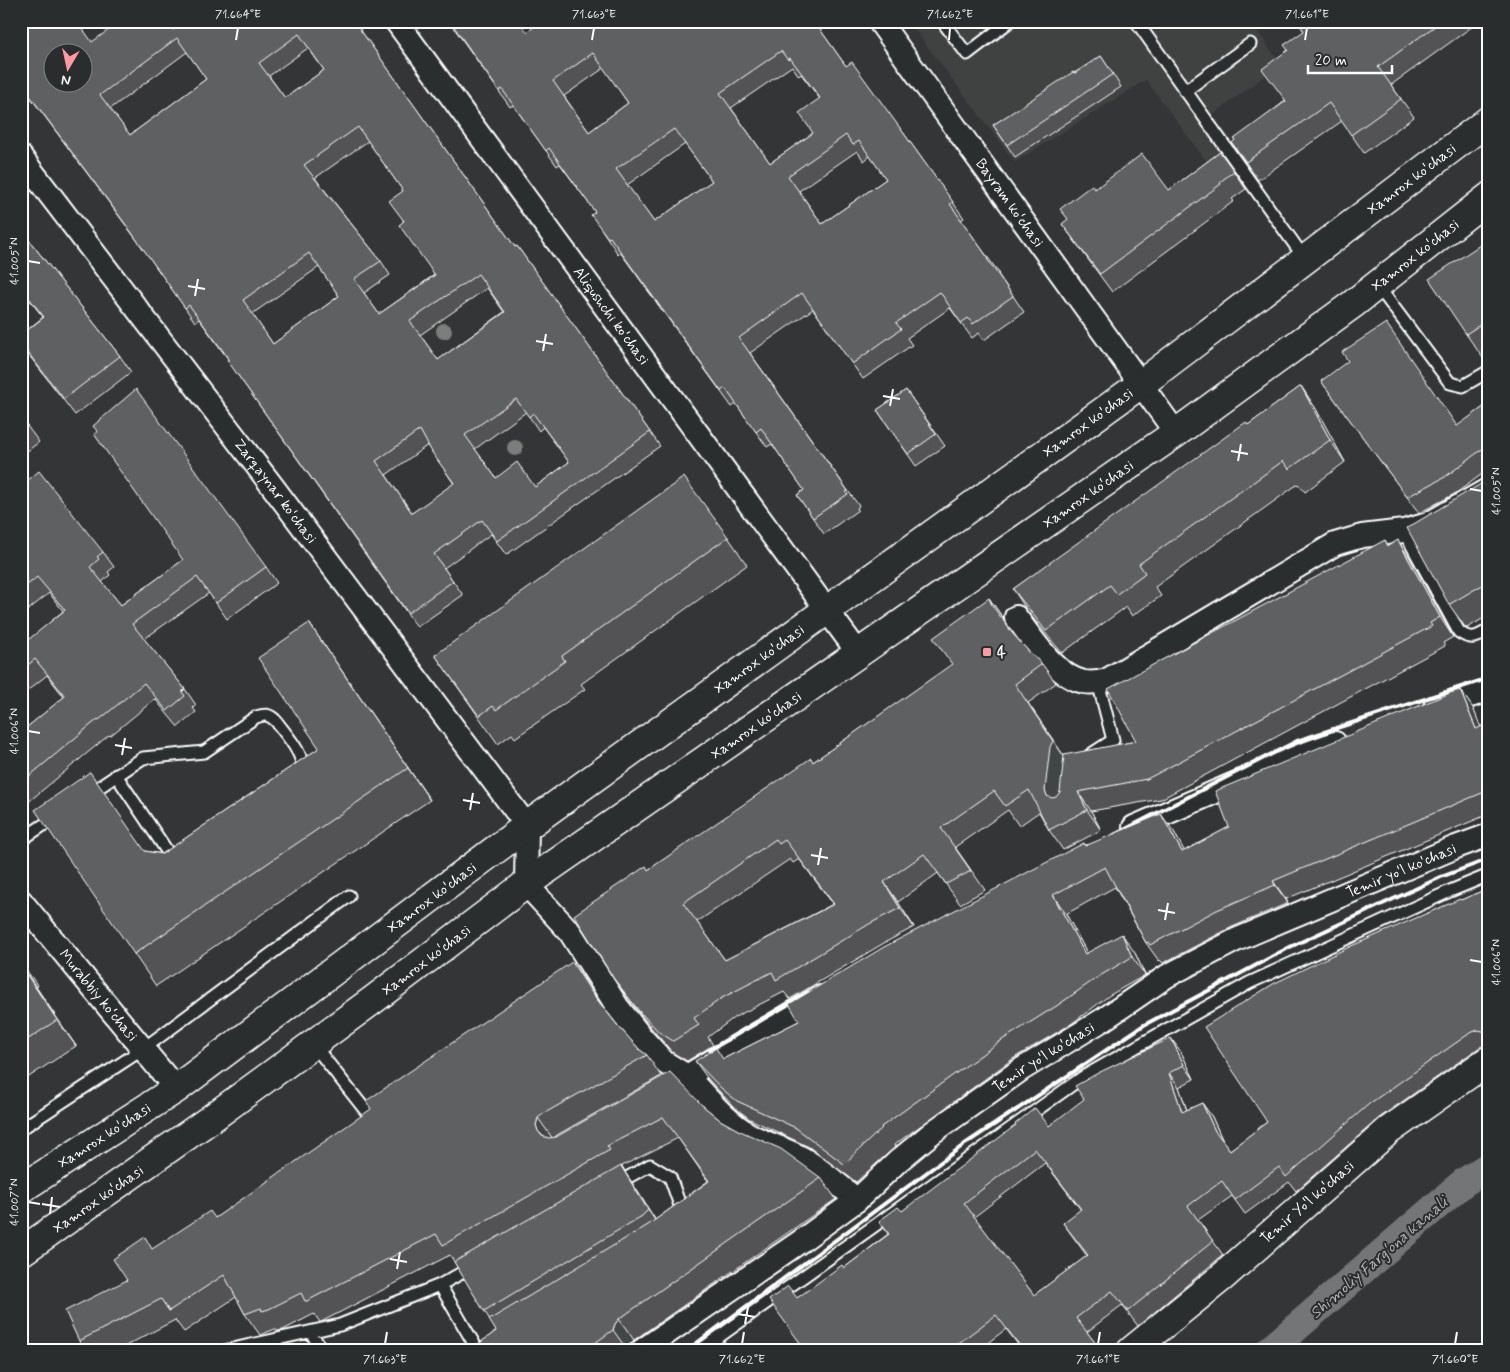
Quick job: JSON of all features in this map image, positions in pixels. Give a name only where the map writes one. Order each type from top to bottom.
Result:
[{"type":"main road","name":"Xamrox ko'chasi","points":[[21,1189],[176,1089],[528,826],[1141,384],[1489,120]]},
{"type":"main road","name":"Xamrox koʻchasi","points":[[21,1252],[212,1118],[526,884],[1176,433],[1377,285],[1489,197]]},
{"type":"main road","name":"Temir Yoʻl koʻchasi","points":[[1131,1351],[1221,1278],[1388,1131],[1489,1060]]},
{"type":"street","name":"Aliqushchi ko‘chasi","points":[[396,21],[859,654]]},
{"type":"street","name":"Bayram ko‘chasi","points":[[879,21],[1176,433]]},
{"type":"street","name":"Zarqaynar ko‘chasi","points":[[21,157],[528,826]]},
{"type":"street","points":[[1016,617],[1046,656],[1070,677],[1084,682],[1107,680],[1335,544],[1362,536],[1404,531],[1428,524],[1489,489]]},
{"type":"street","points":[[1411,716],[1489,690]]},
{"type":"street","points":[[1117,836],[1135,826],[1299,756],[1355,736]]},
{"type":"street","points":[[528,826],[526,884],[574,929],[617,1006],[643,1039],[664,1062],[687,1076],[734,1124],[752,1136],[793,1154],[818,1168],[857,1200]]},
{"type":"street","name":"Temir yo'l ko'chasi","points":[[641,1351],[801,1241],[857,1200],[898,1161],[934,1132],[1022,1069],[1104,1019],[1166,976],[1236,940],[1456,847],[1489,835]]},
{"type":"street","name":"Murabbiy ko‘chasi","points":[[21,901],[176,1089]]},
{"type":"street","points":[[654,1094],[840,984]]},
{"type":"lane","points":[[942,21],[967,54],[1010,21]]},
{"type":"lane","points":[[1136,21],[1305,259]]},
{"type":"lane","points":[[1185,91],[1250,44]]},
{"type":"lane","points":[[1377,285],[1450,384],[1463,386],[1489,371]]},
{"type":"lane","points":[[1404,531],[1459,632],[1466,637],[1477,637],[1489,630]]},
{"type":"lane","points":[[1078,763],[1114,740],[1098,682]]},
{"type":"lane","points":[[21,840],[143,758],[204,752],[256,717],[264,714],[271,716],[276,721],[301,757],[304,766],[298,779]]},
{"type":"lane","points":[[116,775],[173,856],[180,857],[194,850]]},
{"type":"lane","points":[[699,1351],[1082,1077],[1249,983],[1489,875]]},
{"type":"lane","points":[[21,1129],[143,1049],[349,896]]},
{"type":"lane","points":[[313,1044],[370,1116],[386,1104]]},
{"type":"lane","points":[[608,1189],[650,1165],[670,1177],[683,1214],[671,1227]]},
{"type":"lane","points":[[224,1351],[340,1325],[440,1285],[482,1261]]},
{"type":"lane","points":[[440,1285],[479,1348]]},
{"type":"lane","points":[[310,1332],[322,1351]]},
{"type":"shaded area","points":[[908,21],[1251,21],[1280,64],[1213,115],[1259,177],[1233,197],[1146,80],[1015,162]]},
{"type":"building","points":[[21,21],[77,21],[92,42],[121,21],[167,21],[173,30],[186,21],[354,21],[650,432],[497,541],[482,520],[434,554],[453,581],[408,613],[227,360],[229,359],[189,305],[185,308],[132,233],[21,84]],"holes":[[[299,34],[324,70],[285,98],[259,63]],[[177,38],[206,79],[130,135],[100,95]],[[358,127],[403,191],[389,201],[404,221],[399,225],[435,275],[379,314],[354,279],[381,261],[304,165]],[[309,253],[339,296],[273,344],[243,300]],[[478,274],[505,312],[438,360],[410,321]],[[516,399],[529,417],[533,413],[569,462],[535,487],[517,462],[496,478],[465,435]],[[420,430],[433,454],[454,483],[412,513],[376,461]]]},
{"type":"building","points":[[450,21],[519,21],[527,32],[542,21],[814,21],[846,66],[852,62],[900,128],[953,202],[950,204],[1013,296],[973,324],[968,318],[961,323],[940,292],[896,323],[901,329],[852,364],[802,293],[739,338],[848,491],[846,492],[848,494],[813,518],[797,495],[804,490],[761,428],[756,432],[725,388],[721,391],[610,237],[608,238],[591,215],[595,212],[549,148],[546,151],[502,89],[499,91]],"holes":[[[781,51],[788,60],[790,58],[820,98],[799,113],[813,133],[770,163],[720,93]],[[593,53],[628,103],[589,132],[553,81]],[[674,129],[712,181],[654,222],[616,169]],[[846,135],[853,145],[859,141],[886,179],[822,224],[788,176]]]},
{"type":"building","points":[[1297,21],[1442,21],[1378,67],[1401,99],[1351,135],[1329,103],[1246,162],[1232,143],[1234,139],[1286,101],[1262,69],[1288,50],[1284,45],[1304,31]]},
{"type":"building","points":[[1101,56],[1113,74],[1007,145],[993,125],[1073,72],[1075,73]]},
{"type":"building","points":[[1220,152],[1234,171],[1220,182],[1221,184],[1100,274],[1062,224],[1068,219],[1060,209],[1092,185],[1095,189],[1142,154],[1169,190]]},
{"type":"building","points":[[21,230],[120,356],[64,399],[21,344],[21,335],[44,317],[21,288]]},
{"type":"building","points":[[1489,239],[1489,319],[1466,334],[1429,279]]},
{"type":"building","points":[[1386,323],[1457,426],[1489,403],[1489,444],[1445,477],[1407,497],[1321,381],[1348,361],[1342,352]]},
{"type":"building","points":[[1301,386],[1330,440],[1289,469],[1283,461],[1139,564],[1145,573],[1117,594],[1110,585],[1046,631],[1013,589],[1246,422],[1248,425]]},
{"type":"building","points":[[136,389],[266,567],[216,603],[197,577],[132,624],[185,689],[182,692],[185,696],[167,711],[144,683],[21,783],[21,732],[65,696],[35,659],[21,671],[21,642],[28,650],[23,644],[65,610],[37,577],[21,590],[21,486],[39,471],[103,552],[97,557],[99,559],[90,567],[121,605],[183,560],[94,434],[98,432],[93,426]]},
{"type":"building","points":[[906,390],[936,434],[908,454],[877,410]]},
{"type":"building","points":[[21,418],[28,426],[21,431]]},
{"type":"building","points":[[684,477],[728,537],[562,656],[565,661],[496,710],[493,706],[479,716],[435,655]]},
{"type":"building","points":[[1489,479],[1489,581],[1450,604],[1407,528]]},
{"type":"building","points":[[1385,540],[1388,546],[1398,540],[1440,617],[1430,623],[1432,626],[1147,779],[1078,792],[1087,810],[1049,830],[1029,790],[1005,806],[994,791],[941,828],[971,871],[946,884],[924,854],[884,882],[900,908],[871,923],[776,980],[772,972],[722,998],[694,1018],[699,1025],[673,1041],[659,1032],[639,1011],[614,979],[574,915],[646,866],[648,870],[811,758],[813,762],[952,664],[933,638],[989,598],[1013,634],[1042,664],[1015,684],[1053,741],[1050,747],[1045,790],[1047,796],[1056,797],[1060,792],[1064,755],[1136,741],[1108,689]],"holes":[[[776,839],[779,844],[785,840],[834,904],[725,960],[683,903]]]},
{"type":"building","points":[[309,623],[408,768],[134,954],[35,810],[90,772],[145,851],[162,854],[319,748],[258,658]]},
{"type":"building","points":[[1460,690],[1476,729],[1489,723],[1489,790],[1273,881],[1275,885],[1217,910],[1150,945],[1148,942],[1146,943],[1105,867],[1053,895],[1085,954],[1122,934],[1132,957],[1002,1040],[881,1127],[844,1164],[796,1128],[737,1101],[721,1088],[695,1061],[716,1048],[723,1059],[799,1021],[789,1004],[884,947],[1084,843],[1085,846],[1161,814],[1182,852],[1229,827],[1215,791]]},
{"type":"building","points":[[1489,888],[1489,914],[1487,914],[1489,917],[1489,1031],[1478,1030],[1470,1033],[1369,1104],[1286,1177],[1279,1167],[1235,1200],[1222,1181],[1188,1206],[1213,1241],[1128,1311],[1112,1291],[1076,1318],[1097,1345],[1090,1351],[1024,1351],[996,1315],[948,1351],[806,1351],[769,1300],[788,1286],[797,1298],[842,1265],[844,1268],[889,1234],[879,1221],[898,1207],[902,1211],[1016,1125],[1035,1108],[1049,1126],[1084,1099],[1075,1086],[1171,1038],[1184,1065],[1169,1073],[1182,1112],[1202,1103],[1215,1131],[1230,1150],[1267,1122],[1204,1027],[1273,984],[1349,947]],"holes":[[[1035,1149],[1081,1209],[1063,1223],[1088,1255],[1034,1295],[964,1203]]]},
{"type":"building","points":[[572,962],[592,993],[618,1026],[647,1055],[543,1114],[538,1118],[536,1125],[542,1136],[556,1137],[670,1072],[702,1105],[720,1120],[781,1149],[821,1178],[619,1319],[613,1330],[584,1351],[469,1351],[496,1331],[489,1320],[648,1225],[709,1181],[663,1117],[607,1146],[610,1150],[443,1245],[436,1234],[307,1301],[305,1301],[301,1293],[269,1309],[262,1311],[261,1308],[245,1314],[224,1275],[169,1311],[161,1299],[79,1341],[65,1311],[127,1280],[113,1259],[145,1237],[152,1249],[210,1211],[215,1218],[371,1109],[366,1101]]},
{"type":"building","points":[[21,966],[57,1020],[21,1044]]},
{"type":"building","points":[[621,1166],[648,1210],[642,1216],[484,1311],[454,1262]]},
{"type":"waterway","name":"Shimoliy Fargʻona kanali","points":[[1269,1351],[1463,1183],[1489,1166]]},
{"type":"railway","points":[[1114,835],[1297,741],[1489,678]]},
{"type":"railway","points":[[686,1351],[965,1144],[1144,1025],[1290,947],[1441,877],[1489,859]]},
{"type":"railway","points":[[710,1050],[808,993]]},
{"type":"place","name":"4","points":[[987,652]]}]
